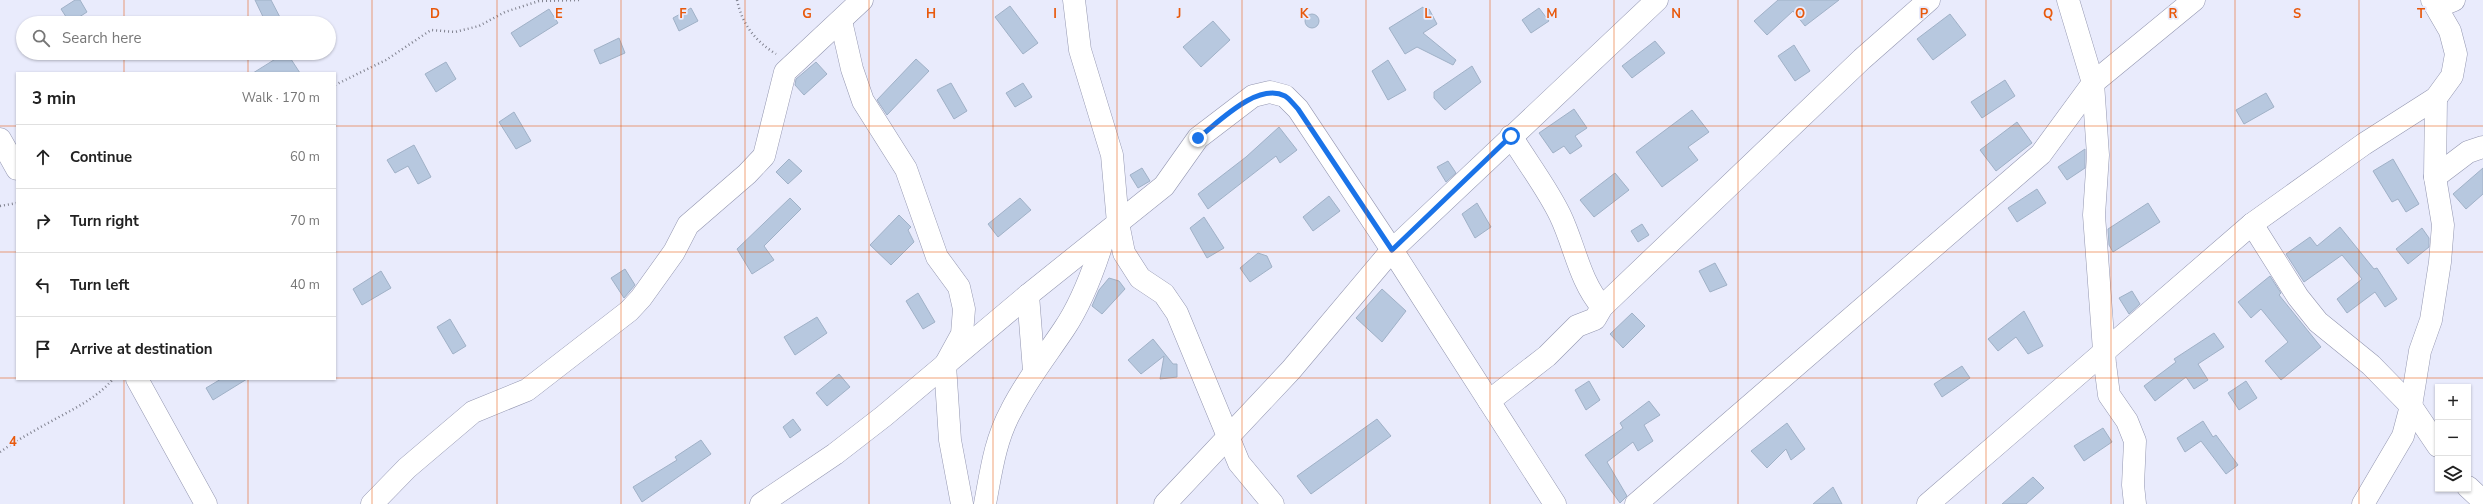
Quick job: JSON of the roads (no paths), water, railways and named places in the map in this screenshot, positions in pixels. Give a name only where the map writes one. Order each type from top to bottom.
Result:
[{"type":"street","points":[[372,504],[407,468],[473,412],[527,390],[554,371],[629,311],[642,298],[674,252],[688,225],[747,174],[764,156],[785,72],[796,59],[841,21],[862,0]]},
{"type":"street","points":[[985,504],[996,444],[1010,411],[1034,371],[1065,328],[1094,271],[1112,229],[1112,154],[1080,50],[1074,0]]},
{"type":"street","points":[[1165,504],[1291,370],[1392,250],[1511,136],[1657,0]]},
{"type":"street","points":[[1489,401],[1548,356],[1577,326],[1595,318],[1602,307],[1862,59],[1929,0]]},
{"type":"street","points":[[2068,0],[2093,82],[2098,155],[2094,214],[2104,350],[2109,395],[2127,421],[2135,441],[2133,485],[2135,504]]},
{"type":"street","points":[[1636,504],[2041,154],[2093,82],[2194,0]]},
{"type":"street","points":[[1928,504],[2104,350],[2252,224],[2364,144],[2436,98],[2452,76],[2456,54],[2441,2]]},
{"type":"street","points":[[841,21],[852,69],[863,101],[906,169],[937,257],[959,288],[964,309],[962,334],[945,365],[950,440],[962,504]]},
{"type":"street","points":[[762,504],[841,449],[945,365],[1028,295],[1164,186],[1198,138],[1253,96],[1270,92],[1285,96],[1298,109],[1392,250],[1555,504]]},
{"type":"street","points":[[2363,504],[2403,436],[2411,406],[2420,351],[2431,320],[2440,262],[2443,225],[2435,177],[2436,98]]},
{"type":"street","points":[[1511,136],[1560,214],[1573,246],[1578,266],[1594,298],[1602,307]]},
{"type":"street","points":[[0,139],[16,167]]},
{"type":"street","points":[[2435,177],[2468,152],[2483,147]]},
{"type":"street","points":[[2252,224],[2298,297],[2318,322],[2371,365],[2411,406],[2435,442]]},
{"type":"street","points":[[1112,229],[1124,253],[1140,278],[1164,294],[1177,313],[1227,439],[1239,464],[1273,504]]},
{"type":"street","points":[[1028,295],[1034,371]]},
{"type":"street","points":[[138,380],[206,504]]},
{"type":"street","points":[[2471,490],[2483,501]]}]
